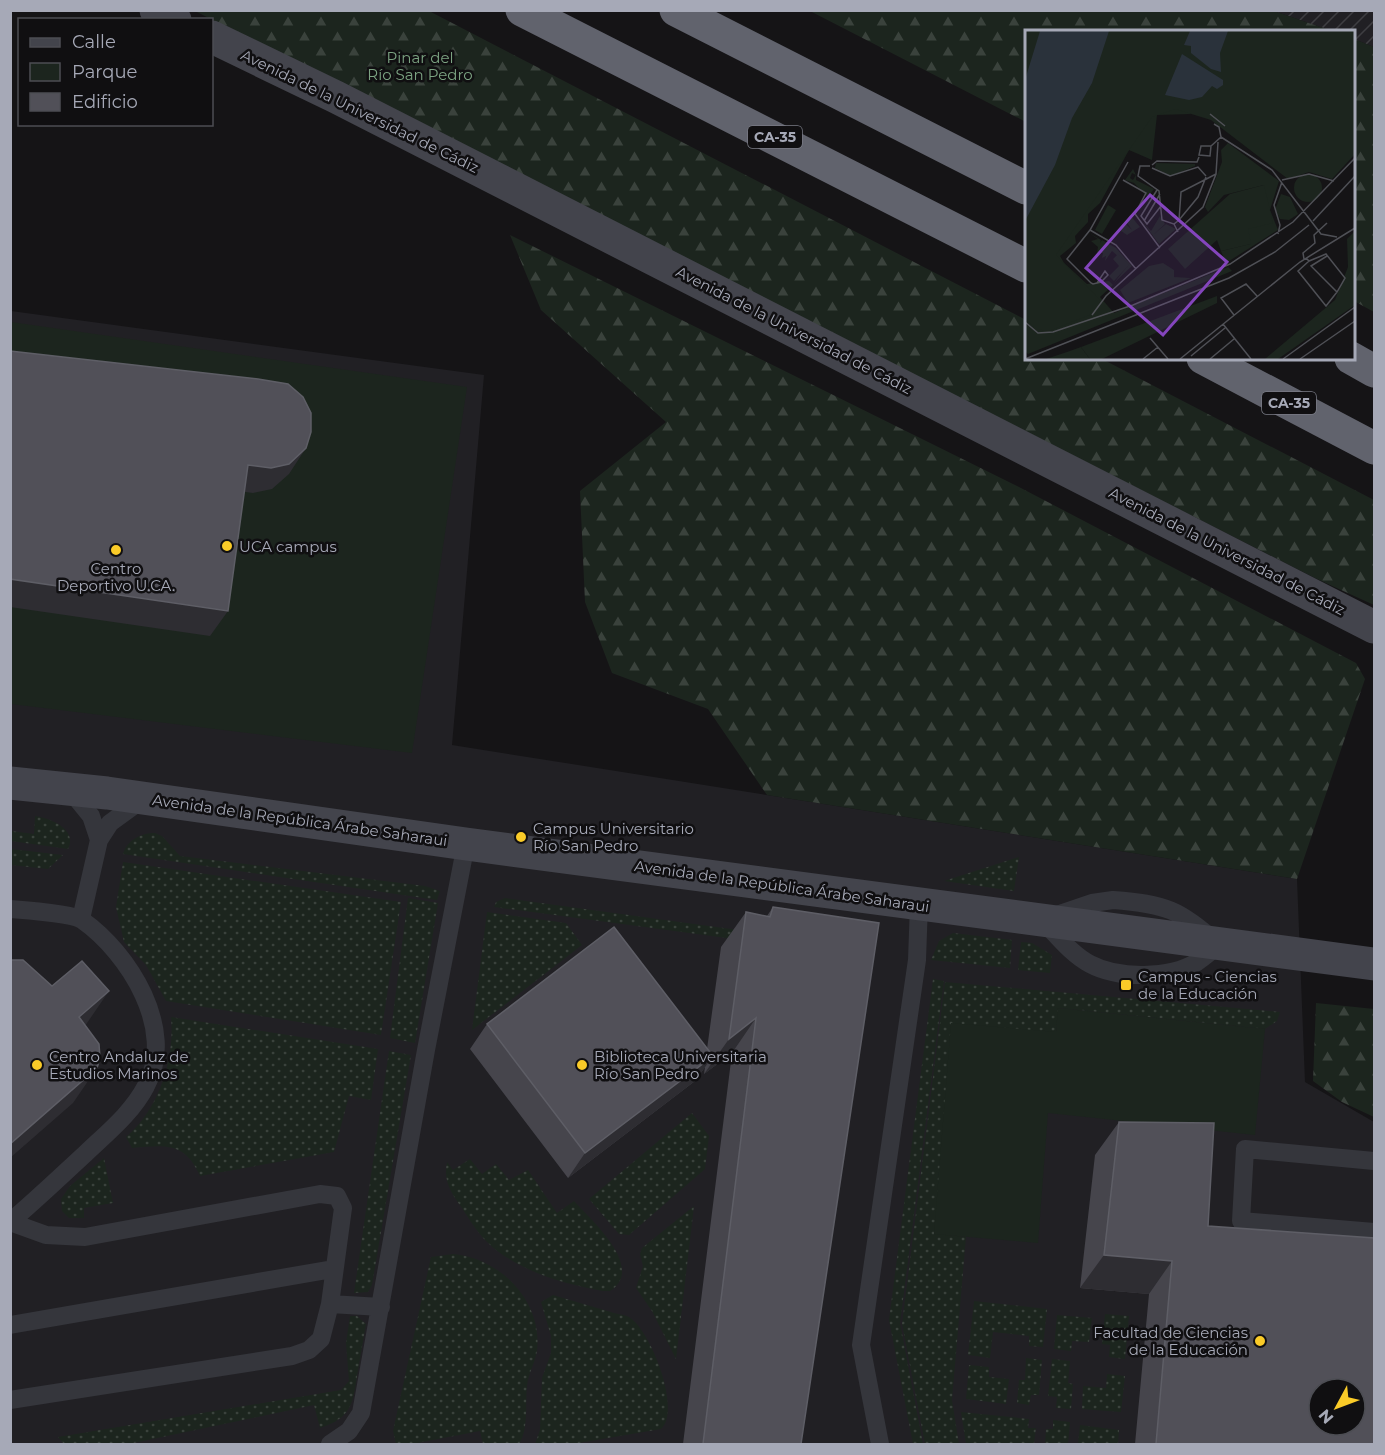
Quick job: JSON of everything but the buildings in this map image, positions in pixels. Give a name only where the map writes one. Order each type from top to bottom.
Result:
[{"type":"highway","name":"CA-35","points":[[522,10],[1025,265]]},
{"type":"highway","points":[[676,10],[1025,187]]},
{"type":"highway","name":"CA-35","points":[[1207,360],[1374,448]]},
{"type":"highway","points":[[1355,360],[1374,371]]},
{"type":"street","points":[[156,10],[171,18]]},
{"type":"street","name":"Avenida de la Universidad de Cádiz","points":[[213,37],[336,97],[1374,627]]},
{"type":"street","name":"Avenida de la República Árabe Saharaui","points":[[10,783],[144,798],[466,844],[1374,964]]},
{"type":"lane","points":[[69,789],[91,816],[99,840]]},
{"type":"lane","points":[[81,919],[99,840],[110,823],[144,798]]},
{"type":"lane","points":[[330,1444],[349,1431],[360,1413],[466,844]]},
{"type":"lane","points":[[880,1444],[861,1345],[917,960],[919,904]]},
{"type":"lane","points":[[10,909],[81,919],[130,971],[151,1008],[155,1042],[153,1068],[138,1100],[118,1123],[10,1222],[46,1235],[85,1237],[321,1194],[338,1196],[343,1208],[330,1304],[321,1339],[309,1350],[292,1356],[10,1400]]},
{"type":"lane","points":[[1374,1161],[1245,1149],[1241,1221],[1374,1232]]},
{"type":"lane","points":[[10,1325],[333,1269]]},
{"type":"lane","points":[[330,1304],[381,1307]]},
{"type":"shaded area","points":[[1274,11],[1374,11],[1374,47],[1355,39],[1355,30],[1329,30]]},
{"type":"shaded area","name":"Campus Universitario Río San Pedro","points":[[11,311],[484,375],[452,745],[1297,879],[1305,1082],[1374,1122],[1374,1444],[11,1444]]},
{"type":"green space","name":"Pinar del Río San Pedro","points":[[195,11],[429,11],[1025,319],[1025,360],[1104,360],[1374,500],[1374,605],[1317,579],[213,20],[213,18]]},
{"type":"green space","points":[[810,11],[1274,11],[1329,30],[1025,30],[1025,121]]},
{"type":"green space","points":[[1355,39],[1374,47],[1374,312],[1355,302]]},
{"type":"green space","points":[[510,235],[1019,487],[1356,663],[1365,679],[1297,879],[767,795],[708,709],[612,673],[585,602],[580,491],[666,422],[541,310]]},
{"type":"green space","name":"UCA campus","points":[[11,322],[467,387],[412,753],[11,704]]},
{"type":"green space","points":[[35,816],[55,822],[66,830],[70,842],[68,849],[11,841],[11,831],[34,834]]},
{"type":"green space","points":[[155,833],[162,836],[180,856],[425,886],[440,891],[437,900],[123,854],[135,838]]},
{"type":"green space","points":[[11,849],[63,855],[48,869],[11,865]]},
{"type":"green space","points":[[1019,857],[1014,891],[944,881]]},
{"type":"green space","points":[[123,862],[401,902],[381,1035],[166,1001],[146,965],[124,942],[116,907]]},
{"type":"green space","points":[[408,898],[438,903],[415,1043],[390,1038]]},
{"type":"green space","points":[[505,898],[760,933],[764,943],[494,907],[496,902]]},
{"type":"green space","points":[[487,912],[566,923],[582,945],[472,1030]]},
{"type":"green space","points":[[953,933],[1012,940],[1010,968],[931,960],[939,941]]},
{"type":"green space","points":[[1021,942],[1032,943],[1052,955],[1050,973],[1018,970]]},
{"type":"green space","points":[[933,979],[944,981],[900,1323],[923,1444],[913,1444],[889,1320]]},
{"type":"green space","points":[[945,982],[1280,1012],[1277,1021],[1265,1029],[1059,1008],[1056,1033],[934,1233],[966,1237],[952,1400],[959,1444],[925,1444],[902,1324]]},
{"type":"green space","points":[[1316,1003],[1374,1009],[1374,1117],[1342,1102],[1313,1081]]},
{"type":"green space","points":[[1058,1008],[1265,1029],[1255,1135],[1048,1113],[1038,1243],[934,1234],[951,1023],[1056,1032]]},
{"type":"green space","points":[[171,1017],[378,1049],[371,1100],[349,1096],[334,1152],[200,1176],[188,1157],[181,1151],[155,1146],[132,1148],[126,1137],[148,1112],[156,1098],[167,1066],[172,1033]]},
{"type":"green space","points":[[389,1051],[411,1055],[372,1285],[368,1292],[354,1293]]},
{"type":"green space","points":[[692,1113],[709,1136],[705,1169],[629,1235],[619,1234],[589,1199]]},
{"type":"green space","points":[[104,1158],[113,1203],[84,1208],[84,1218],[69,1218],[62,1211],[61,1199],[70,1186]]},
{"type":"green space","points":[[470,1159],[482,1174],[496,1164],[509,1180],[528,1170],[557,1213],[574,1201],[612,1245],[622,1270],[620,1281],[610,1291],[572,1284],[541,1275],[498,1251],[476,1230],[454,1197],[447,1181],[447,1162],[453,1170]]},
{"type":"green space","points":[[694,1206],[676,1359],[652,1311],[636,1288],[643,1266],[640,1254],[642,1248]]},
{"type":"green space","points":[[453,1254],[470,1257],[502,1273],[515,1285],[533,1315],[537,1333],[537,1351],[528,1382],[524,1431],[519,1444],[483,1444],[480,1431],[412,1444],[396,1444],[393,1431],[431,1257]]},
{"type":"green space","points":[[553,1295],[627,1316],[637,1324],[654,1353],[666,1388],[667,1419],[661,1429],[573,1444],[535,1444],[540,1430],[542,1378],[551,1353],[551,1336],[541,1302]]},
{"type":"green space","points":[[974,1301],[1047,1309],[1043,1347],[1029,1346],[1029,1336],[993,1332],[990,1358],[968,1355]]},
{"type":"green space","points":[[1105,1314],[1129,1316],[1125,1359],[1109,1357],[1110,1345],[1102,1344]]},
{"type":"green space","points":[[1057,1315],[1092,1318],[1089,1342],[1072,1341],[1071,1351],[1054,1349]]},
{"type":"green space","points":[[350,1316],[357,1316],[366,1324],[356,1386],[349,1409],[338,1420],[330,1424],[320,1428],[314,1405],[129,1444],[64,1444],[58,1437],[341,1390],[349,1381],[346,1343]]},
{"type":"green space","points":[[1026,1358],[1042,1360],[1039,1395],[1031,1395],[1029,1405],[1017,1403],[1019,1380],[1025,1380]]},
{"type":"green space","points":[[1052,1359],[1070,1361],[1068,1383],[1073,1384],[1071,1409],[1056,1408],[1057,1397],[1048,1396]]},
{"type":"green space","points":[[969,1365],[989,1367],[989,1377],[1009,1379],[1006,1404],[966,1399]]},
{"type":"green space","points":[[1107,1374],[1125,1376],[1121,1412],[1082,1409],[1083,1386],[1106,1388]]},
{"type":"green space","points":[[961,1412],[1029,1419],[1028,1428],[1036,1428],[1034,1444],[966,1444]]},
{"type":"green space","points":[[1053,1420],[1070,1422],[1068,1444],[1045,1444],[1046,1429],[1053,1429]]},
{"type":"green space","points":[[1080,1425],[1119,1430],[1118,1444],[1078,1444]]},
{"type":"place","name":"UCA campus","points":[[227,546]]},
{"type":"place","name":"Centro Deportivo U.CA.","points":[[116,550]]},
{"type":"place","name":"Campus Universitario Río San Pedro","points":[[521,837]]},
{"type":"place","name":"Campus - Ciencias de la Educación","points":[[1126,985]]},
{"type":"place","name":"Centro Andaluz de Estudios Marinos","points":[[37,1065]]},
{"type":"place","name":"Biblioteca Universitaria Río San Pedro","points":[[582,1065]]},
{"type":"place","name":"Facultad de Ciencias de la Educación","points":[[1260,1341]]}]
